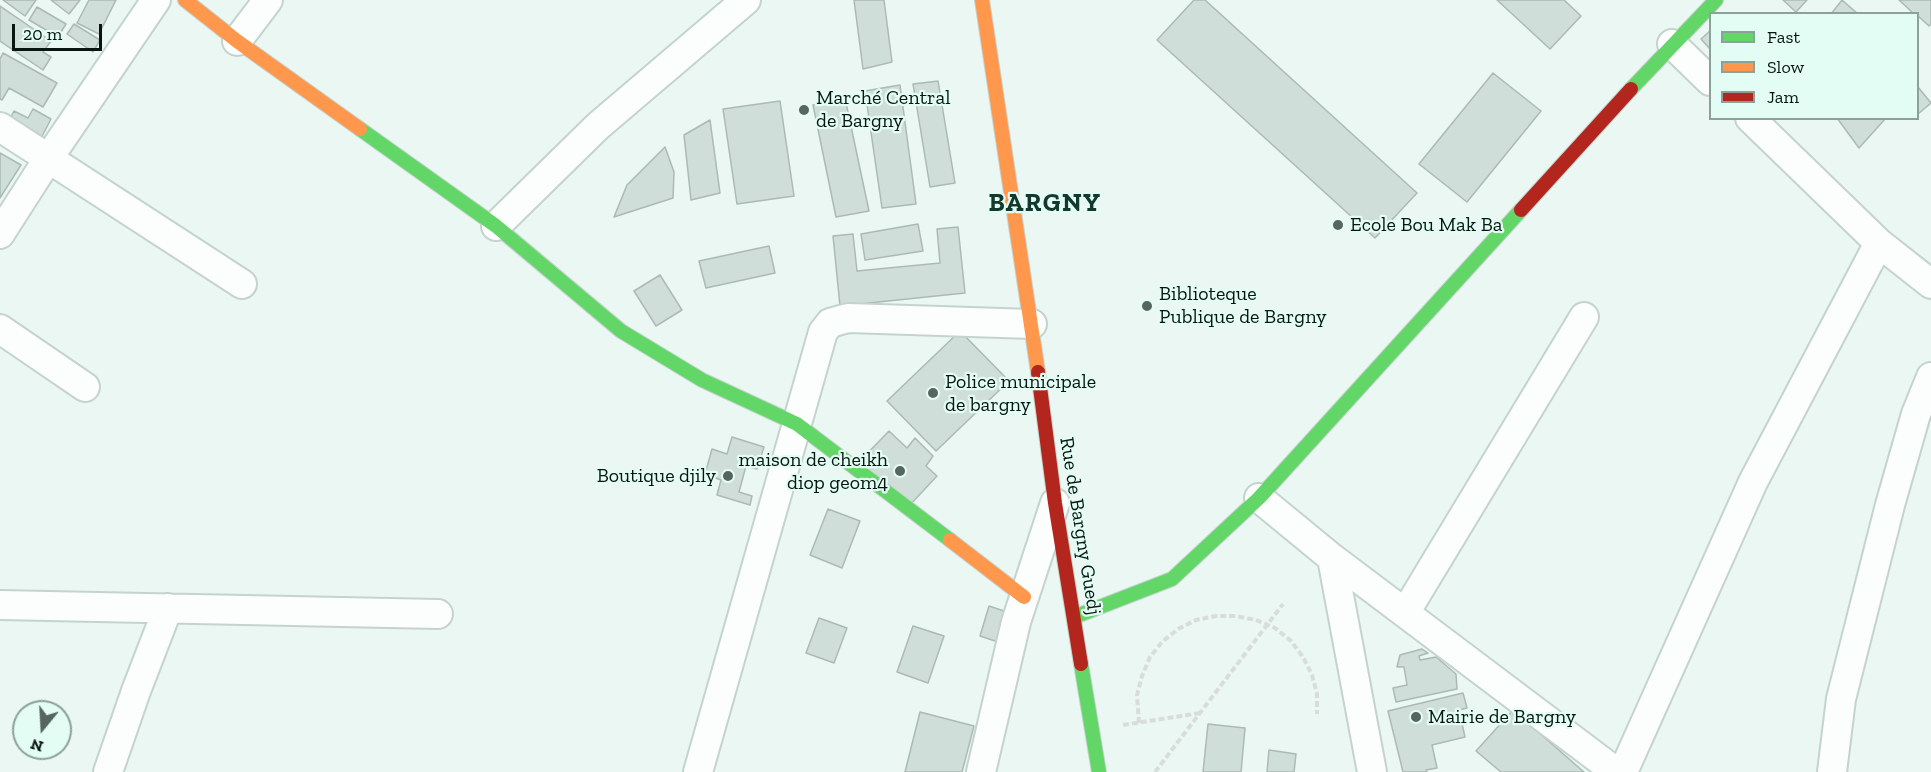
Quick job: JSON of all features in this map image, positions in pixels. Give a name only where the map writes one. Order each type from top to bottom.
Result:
[{"type":"street","points":[[0,234],[156,0]]},
{"type":"street","points":[[185,0],[237,41],[496,226],[621,331],[702,380],[797,424],[1024,597]]},
{"type":"street","points":[[237,41],[268,0]]},
{"type":"street","points":[[496,226],[598,126],[746,0]]},
{"type":"street","name":"Rue de Bargny Guedj","points":[[982,0],[1032,324],[1055,503],[1099,772]]},
{"type":"street","points":[[1074,617],[1172,579],[1259,498],[1672,44],[1716,0]]},
{"type":"street","points":[[1672,44],[1709,80]]},
{"type":"street","points":[[1752,120],[1880,243],[1931,284]]},
{"type":"street","points":[[0,127],[242,284]]},
{"type":"street","points":[[1623,772],[1753,482],[1880,243]]},
{"type":"street","points":[[1405,613],[1584,317]]},
{"type":"street","points":[[698,772],[823,332],[830,322],[848,318],[1032,324]]},
{"type":"street","points":[[0,329],[85,387]]},
{"type":"street","points":[[1832,772],[1841,699],[1890,506],[1916,414],[1931,377]]},
{"type":"street","points":[[1259,498],[1332,558],[1617,772]]},
{"type":"street","points":[[981,772],[1016,622],[1055,503]]},
{"type":"street","points":[[1332,558],[1372,772]]},
{"type":"street","points":[[0,604],[438,614]]},
{"type":"street","points":[[108,772],[168,608]]},
{"type":"path","points":[[1155,772],[1283,604]]},
{"type":"path","points":[[1139,723],[1137,695],[1142,676],[1156,650],[1178,629],[1197,620],[1216,616],[1236,615],[1256,620],[1291,641],[1303,657],[1312,675],[1317,694],[1317,714]]},
{"type":"path","points":[[1092,730],[1200,713]]},
{"type":"building","points":[[3,0],[36,0],[25,16]]},
{"type":"building","points":[[51,0],[80,0],[69,14]]},
{"type":"building","points":[[89,0],[116,0],[99,34],[77,23]]},
{"type":"building","points":[[854,0],[884,0],[892,62],[863,69]]},
{"type":"building","points":[[1194,0],[1205,0],[1417,193],[1375,238],[1157,40]]},
{"type":"building","points":[[1497,0],[1564,0],[1581,16],[1550,49]]},
{"type":"building","points":[[1783,0],[1807,0],[1796,12]]},
{"type":"building","points":[[1842,0],[1856,12],[1833,12]]},
{"type":"building","points":[[1899,0],[1931,0],[1931,24],[1929,26],[1919,17],[1919,12],[1912,12]]},
{"type":"building","points":[[0,6],[51,41],[43,52],[51,57],[43,70],[0,41]]},
{"type":"building","points":[[37,7],[66,24],[58,37],[29,20]]},
{"type":"building","points":[[74,24],[100,40],[93,52],[67,34]]},
{"type":"building","points":[[1709,32],[1709,48],[1701,39]]},
{"type":"building","points":[[3,53],[57,83],[43,107],[9,88],[2,100],[0,99],[0,59]]},
{"type":"building","points":[[1493,73],[1541,111],[1467,202],[1419,164]]},
{"type":"building","points":[[938,81],[955,183],[930,187],[913,84]]},
{"type":"building","points":[[900,85],[916,204],[882,208],[865,91]]},
{"type":"building","points":[[1919,88],[1931,103],[1919,113]]},
{"type":"building","points":[[845,98],[869,211],[836,217],[813,105]]},
{"type":"building","points":[[780,101],[794,196],[737,204],[723,109]]},
{"type":"building","points":[[33,109],[51,119],[37,146],[5,128],[14,111],[28,118]]},
{"type":"building","points":[[710,120],[720,193],[691,200],[684,135]]},
{"type":"building","points":[[1838,120],[1884,120],[1859,148]]},
{"type":"building","points":[[665,147],[674,172],[673,198],[614,217],[627,185]]},
{"type":"building","points":[[0,153],[21,165],[0,198]]},
{"type":"building","points":[[918,224],[923,251],[865,260],[861,234]]},
{"type":"building","points":[[958,227],[965,293],[840,306],[833,236],[853,234],[857,271],[940,263],[937,229]]},
{"type":"building","points":[[769,246],[775,273],[706,288],[699,261]]},
{"type":"building","points":[[660,275],[682,310],[656,326],[634,291]]},
{"type":"building","points":[[960,331],[1009,381],[936,451],[887,401]]},
{"type":"building","name":"maison de cheikh diop geom4","points":[[889,431],[907,448],[915,438],[933,456],[926,466],[937,476],[909,506],[859,462]]},
{"type":"building","points":[[732,437],[764,447],[757,469],[746,466],[739,492],[752,496],[750,505],[717,495],[721,480],[705,474],[712,449],[727,454]]},
{"type":"building","points":[[828,509],[860,521],[842,568],[810,555]]},
{"type":"building","points":[[989,606],[1007,612],[998,642],[980,636]]},
{"type":"building","points":[[819,618],[847,628],[834,663],[806,653]]},
{"type":"building","points":[[913,626],[944,636],[928,683],[897,672]]},
{"type":"building","points":[[1422,649],[1428,653],[1419,656],[1420,660],[1436,657],[1456,674],[1457,689],[1396,702],[1393,688],[1407,685],[1404,667],[1397,667],[1400,655]]},
{"type":"building","points":[[1463,693],[1467,708],[1459,710],[1465,737],[1432,745],[1437,768],[1426,770],[1427,772],[1403,772],[1388,711]]},
{"type":"building","points":[[1513,710],[1584,772],[1501,772],[1476,751]]},
{"type":"building","points":[[920,712],[974,726],[962,772],[905,772]]},
{"type":"building","points":[[1208,724],[1245,728],[1241,772],[1203,772]]},
{"type":"building","points":[[1269,750],[1296,754],[1294,772],[1267,772]]},
{"type":"traffic: fast","points":[[1631,89],[1716,0]]},
{"type":"traffic: fast","points":[[360,129],[496,226],[621,331],[702,380],[797,424],[950,540]]},
{"type":"traffic: fast","points":[[1074,617],[1172,579],[1259,498],[1521,210]]},
{"type":"traffic: fast","points":[[1081,664],[1099,772]]},
{"type":"traffic: slow","points":[[185,0],[237,41],[360,129]]},
{"type":"traffic: slow","points":[[982,0],[1038,372]]},
{"type":"traffic: slow","points":[[950,540],[1024,597]]},
{"type":"traffic: jam","points":[[1521,210],[1631,89]]},
{"type":"traffic: jam","points":[[1038,372],[1055,503],[1081,664]]},
{"type":"place","name":"Marché Central de Bargny","points":[[804,110]]},
{"type":"place","name":"Ecole Bou Mak Ba","points":[[1338,225]]},
{"type":"place","name":"Biblioteque Publique de Bargny","points":[[1147,306]]},
{"type":"place","name":"Police municipale de bargny","points":[[933,393]]},
{"type":"place","name":"maison de cheikh diop geom4","points":[[900,471]]},
{"type":"place","name":"Boutique djily","points":[[728,476]]},
{"type":"place","name":"Mairie de Bargny","points":[[1416,717]]},
{"type":"district","name":"BARGNY","points":[[1045,204]]}]
